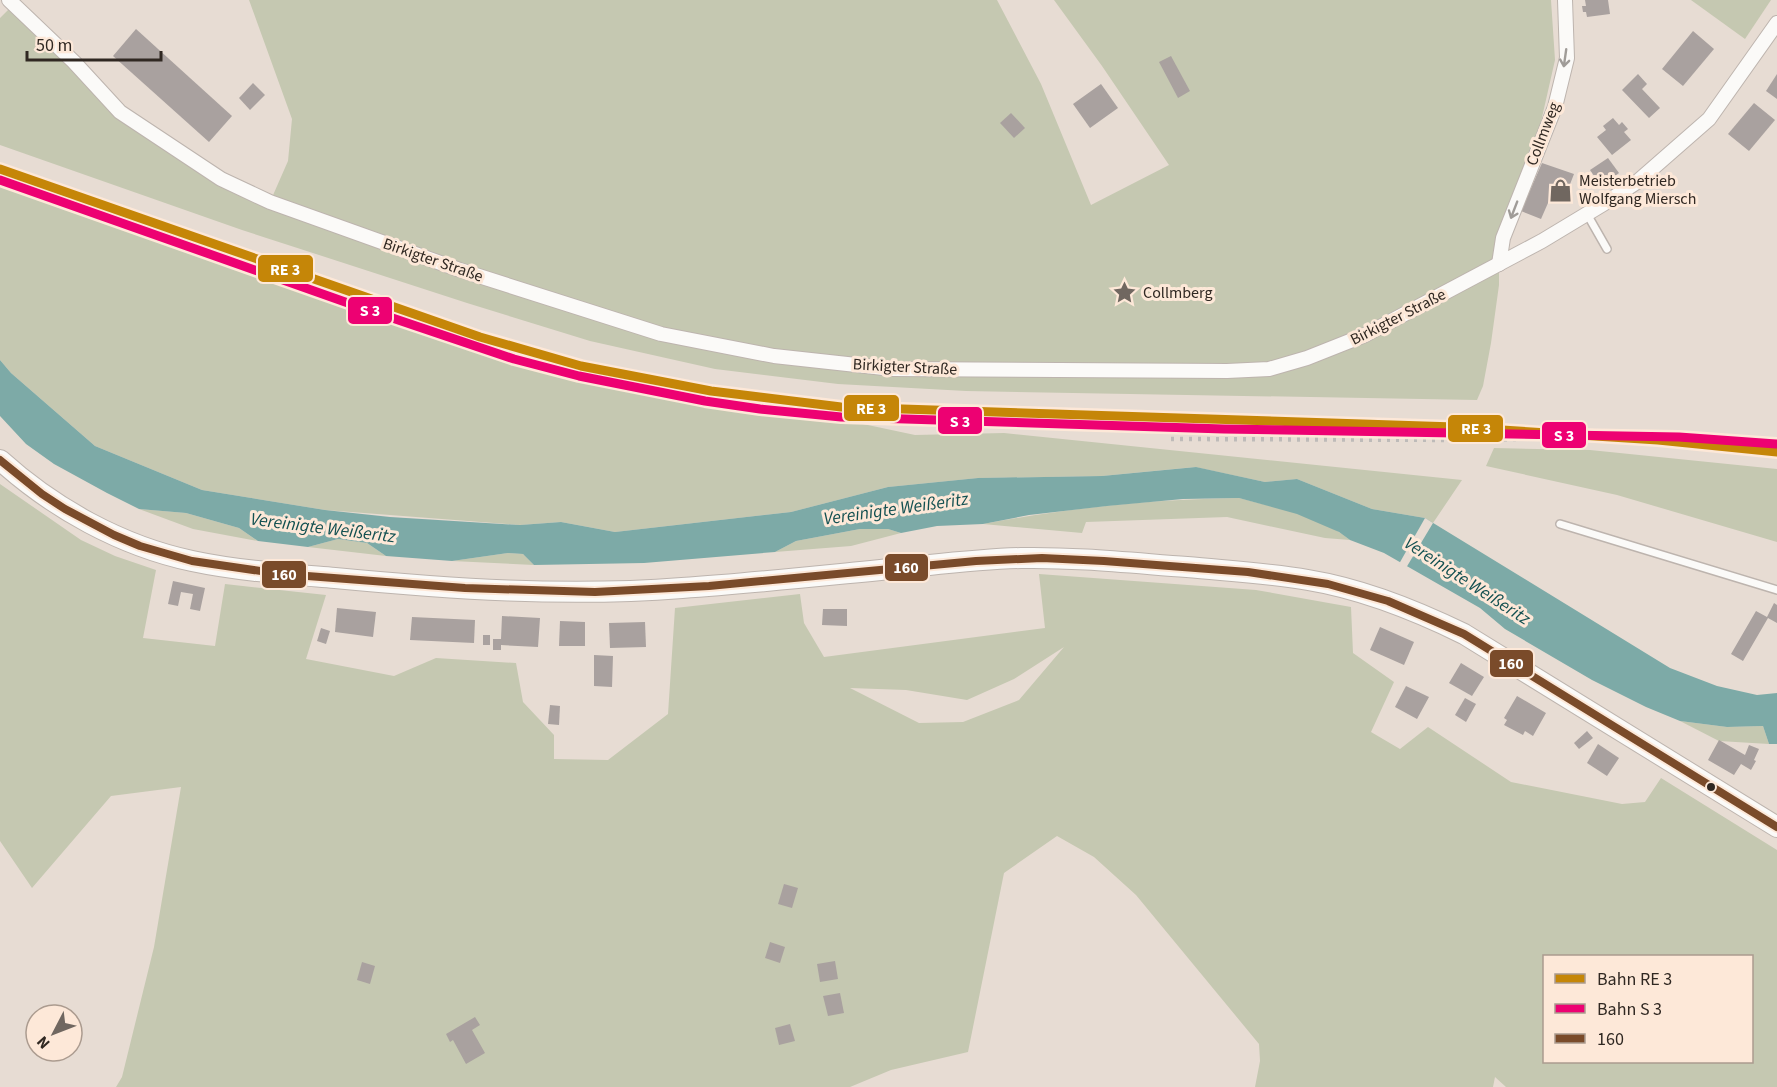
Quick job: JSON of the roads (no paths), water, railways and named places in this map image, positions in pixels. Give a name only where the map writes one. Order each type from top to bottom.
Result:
[{"type":"main road","points":[[0,460],[54,502],[120,538],[151,549],[189,561],[339,579],[488,591],[584,592],[681,588],[1020,558],[1118,562],[1264,573],[1312,580],[1387,600],[1430,617],[1464,634],[1777,827]]},
{"type":"street","name":"Birkigter Straße","points":[[9,0],[74,62],[120,112],[229,183],[270,202],[526,292],[661,334],[774,356],[892,369],[1269,369],[1307,358],[1365,336],[1587,214],[1637,182],[1709,119],[1777,23]]},
{"type":"street","name":"Collmweg","points":[[1498,264],[1503,238],[1557,97],[1567,57],[1565,0]]},
{"type":"lane","points":[[1587,214],[1607,249]]},
{"type":"lane","points":[[1560,524],[1777,590]]},
{"type":"water","name":"Vereinigte Weißeritz","points":[[0,360],[11,373],[95,446],[202,490],[325,510],[390,517],[520,525],[561,522],[615,532],[791,512],[888,487],[978,478],[1102,476],[1196,467],[1265,482],[1297,479],[1372,509],[1425,518],[1670,668],[1717,686],[1757,695],[1777,693],[1777,744],[1769,744],[1763,726],[1727,727],[1680,721],[1646,707],[1592,680],[1505,629],[1480,608],[1384,553],[1350,540],[1339,532],[1297,514],[1239,498],[1183,499],[1107,506],[1029,515],[983,524],[937,526],[901,533],[888,529],[860,529],[796,541],[775,552],[644,563],[534,565],[523,554],[508,553],[452,561],[386,556],[367,543],[338,539],[308,547],[258,541],[239,528],[186,513],[139,509],[107,493],[54,464],[26,444],[0,416]]},
{"type":"railway","points":[[1171,439],[1469,440],[1603,437]]},
{"type":"place","name":"Meisterbetrieb Wolfgang Miersch","points":[[1561,190]]},
{"type":"place","name":"Collmberg","points":[[1125,293]]}]
